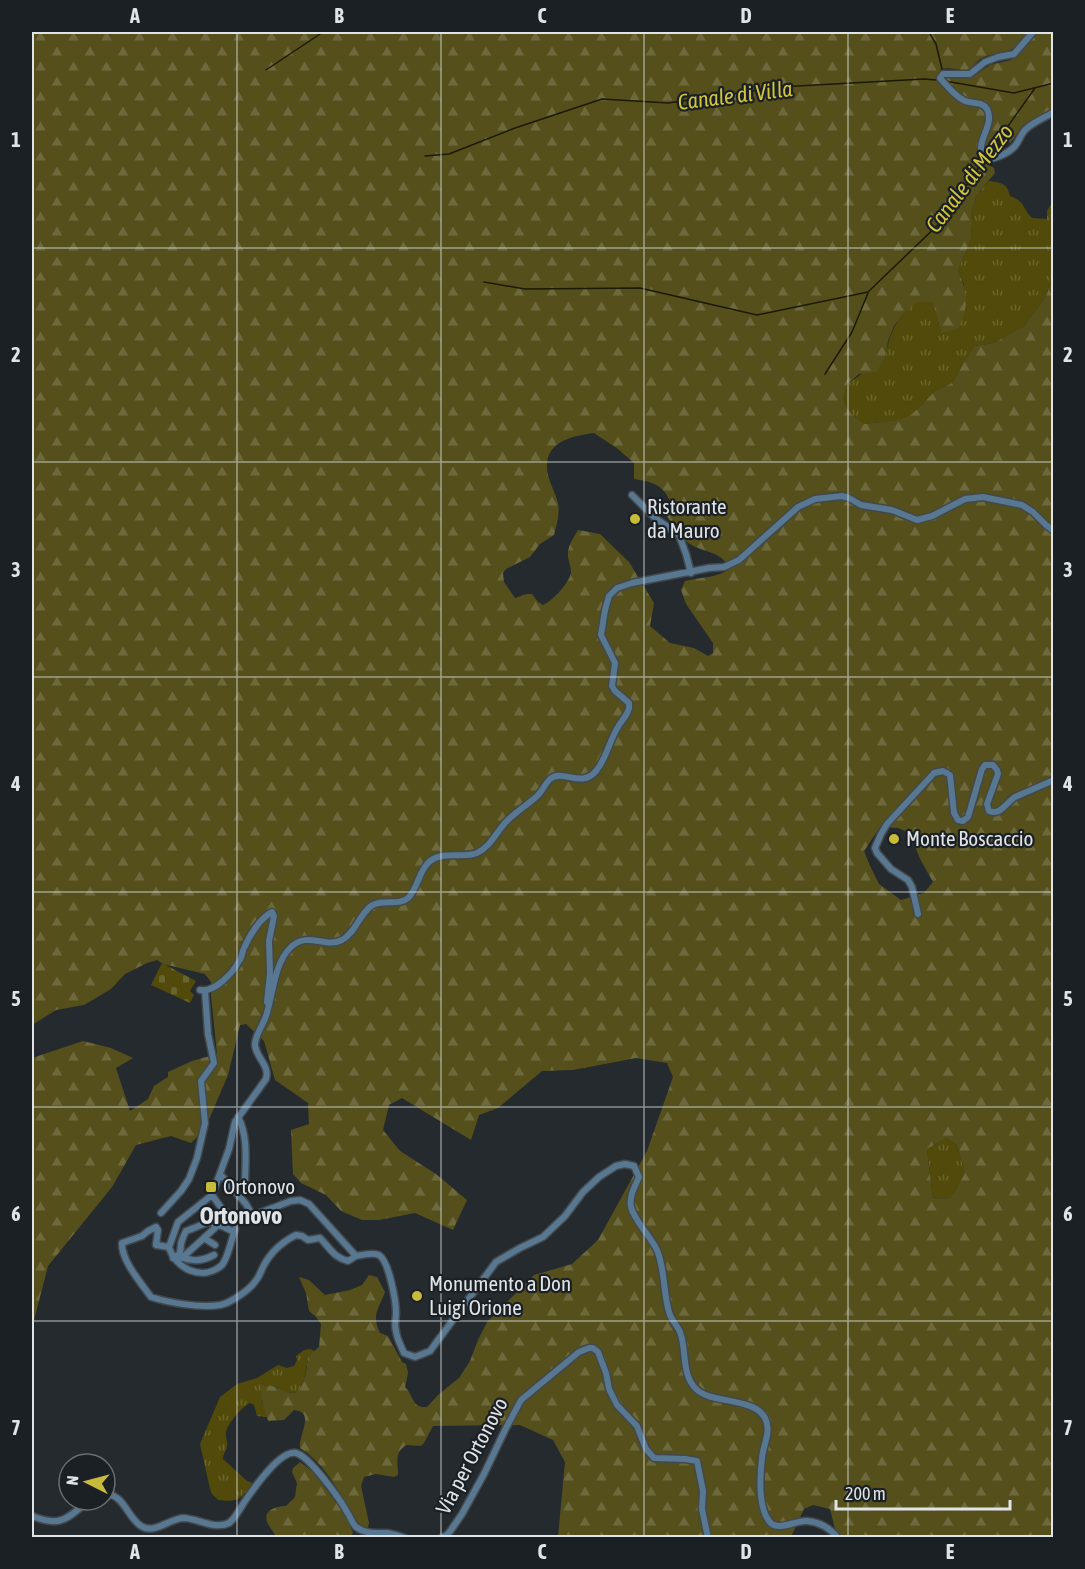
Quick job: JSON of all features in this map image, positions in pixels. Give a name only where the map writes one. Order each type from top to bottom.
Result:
[{"type":"street","points":[[1033,32],[1014,54],[985,62],[970,74],[942,74],[943,82],[965,101],[986,107],[988,111],[986,131],[980,147],[985,159],[990,160],[1014,146],[1024,131],[1053,112]]},
{"type":"street","points":[[632,495],[655,518],[679,535],[691,573]]},
{"type":"street","points":[[169,1247],[178,1222],[212,1195],[238,1117],[260,1087],[267,1073],[255,1047],[282,960],[292,946],[306,939],[333,943],[341,941],[354,930],[371,906],[377,903],[404,902],[429,861],[443,856],[469,855],[483,850],[504,823],[538,796],[549,780],[555,776],[584,779],[597,771],[629,708],[629,703],[612,686],[615,663],[601,635],[609,596],[617,588],[669,575],[724,567],[739,560],[798,507],[822,497],[842,496],[861,505],[892,510],[917,520],[932,516],[965,499],[984,497],[1022,505],[1053,531]]},
{"type":"street","points":[[918,914],[912,887],[908,880],[891,869],[876,853],[875,848],[887,824],[934,773],[943,771],[950,775],[954,813],[958,820],[963,821],[968,817],[985,765],[993,765],[998,774],[987,804],[989,811],[993,813],[998,812],[1014,797],[1053,780]]},
{"type":"street","points":[[161,1213],[189,1179],[197,1158],[205,1123],[201,1081],[214,1063],[203,991],[213,988],[227,977],[239,961],[253,932],[266,915],[272,912],[274,916],[269,941],[270,973],[267,1014]]},
{"type":"street","points":[[238,1117],[246,1149],[245,1185]]},
{"type":"street","points":[[236,1227],[225,1260],[222,1264],[203,1273],[181,1266],[178,1257],[169,1247],[156,1245],[158,1230],[156,1227],[142,1236],[122,1243],[123,1252],[137,1278],[151,1297],[203,1306],[222,1305],[250,1288],[273,1252],[296,1235],[308,1240],[320,1238],[329,1250],[348,1261],[356,1256],[378,1254],[383,1259],[390,1277],[396,1311],[395,1329],[399,1343],[404,1353],[415,1357],[429,1351],[496,1262],[543,1237],[599,1177],[616,1166],[625,1164],[634,1166],[639,1177],[630,1198],[631,1209],[657,1250],[669,1315],[680,1332],[684,1361],[695,1388],[707,1396],[747,1405],[762,1413],[767,1421],[760,1491],[769,1522],[777,1526],[805,1520],[831,1530],[838,1538]]},
{"type":"street","points":[[220,1174],[253,1215]]},
{"type":"street","points":[[212,1195],[236,1227]]},
{"type":"street","points":[[178,1257],[182,1251],[181,1245],[186,1231],[196,1226],[209,1222],[224,1227],[236,1227],[253,1215],[300,1200],[309,1204],[356,1256]]},
{"type":"street","points":[[178,1257],[204,1238],[222,1209]]},
{"type":"street","points":[[204,1238],[215,1245]]},
{"type":"street","points":[[178,1257],[193,1261],[214,1255]]},
{"type":"street","name":"Via per Ortonovo","points":[[441,1538],[447,1535],[462,1514],[521,1400],[579,1352],[589,1348],[598,1352],[609,1389],[617,1406],[637,1426],[646,1449],[654,1458],[697,1461],[703,1491],[702,1509],[708,1538]]},
{"type":"street","points":[[117,1498],[134,1519],[146,1528],[184,1518],[215,1525],[226,1524],[232,1520],[252,1491],[280,1458],[295,1453],[302,1456],[316,1469],[357,1527],[373,1534],[394,1534],[405,1538]]},
{"type":"street","points":[[32,1516],[55,1522],[65,1520],[75,1512]]},
{"type":"green space","points":[[32,32],[1028,32],[1009,51],[984,57],[967,70],[941,69],[938,76],[965,103],[981,108],[985,114],[980,142],[980,160],[994,168],[995,173],[976,196],[971,213],[971,239],[958,270],[966,306],[958,328],[941,333],[933,302],[916,302],[894,326],[885,358],[876,372],[859,374],[847,384],[843,400],[851,414],[864,424],[897,420],[912,414],[936,390],[952,383],[974,346],[994,343],[1024,326],[1045,298],[1053,279],[1053,1537],[837,1537],[830,1509],[813,1505],[804,1509],[791,1537],[558,1537],[565,1462],[553,1440],[520,1425],[433,1426],[421,1446],[406,1445],[400,1452],[398,1475],[394,1477],[376,1474],[364,1477],[361,1486],[369,1523],[368,1527],[362,1527],[326,1472],[300,1448],[304,1415],[294,1410],[284,1420],[268,1421],[263,1404],[261,1388],[265,1386],[274,1386],[290,1393],[295,1393],[299,1389],[305,1377],[308,1357],[319,1347],[321,1324],[309,1311],[306,1293],[299,1277],[309,1280],[325,1295],[362,1285],[369,1275],[377,1277],[385,1292],[376,1316],[377,1327],[380,1333],[388,1336],[402,1362],[406,1364],[408,1373],[405,1387],[418,1406],[427,1407],[459,1378],[470,1361],[487,1322],[534,1275],[572,1264],[598,1240],[647,1151],[673,1077],[667,1063],[636,1058],[573,1070],[542,1071],[498,1108],[479,1115],[471,1140],[402,1098],[389,1105],[383,1130],[400,1151],[436,1174],[467,1200],[453,1230],[415,1213],[379,1220],[362,1220],[341,1211],[326,1195],[301,1183],[293,1174],[291,1130],[309,1124],[308,1103],[275,1080],[264,1041],[246,1024],[240,1025],[228,1075],[205,1129],[191,1143],[171,1136],[136,1145],[112,1187],[48,1266],[32,1328],[32,1058],[83,1041],[111,1048],[133,1058],[116,1068],[130,1111],[148,1099],[154,1086],[168,1077],[168,1072],[192,1061],[217,1054],[211,982],[205,974],[163,964],[157,960],[125,974],[111,989],[84,1005],[56,1010],[32,1025]],"holes":[[[594,433],[634,463],[634,479],[652,483],[661,488],[671,503],[665,514],[683,538],[692,545],[716,555],[726,563],[729,569],[725,572],[685,581],[681,590],[686,604],[713,643],[713,653],[708,656],[694,648],[670,643],[650,626],[654,603],[629,562],[600,534],[578,530],[568,549],[571,570],[568,581],[551,600],[543,605],[532,594],[515,598],[504,582],[503,573],[506,569],[530,557],[540,544],[554,535],[559,507],[547,472],[551,451],[562,441]],[[880,827],[898,828],[910,833],[920,859],[933,882],[924,893],[901,900],[879,884],[864,851]],[[946,1138],[957,1145],[965,1173],[951,1198],[933,1199],[927,1149]]]},
{"type":"green space","points":[[1037,32],[1053,32],[1053,109],[1024,125],[1010,143],[1004,141],[998,144],[1000,153],[990,157],[983,151],[989,131],[990,107],[983,102],[962,97],[944,78],[945,76],[972,77],[990,65],[1011,60]]},
{"type":"green space","points":[[989,181],[1005,186],[1010,196],[1021,203],[1032,218],[1047,219],[1047,211],[1053,198],[1053,279],[1045,298],[1024,326],[994,343],[974,346],[952,383],[936,390],[912,414],[897,420],[864,424],[851,414],[843,400],[847,384],[885,358],[895,326],[916,301],[933,301],[941,333],[964,285],[958,270],[971,239],[971,213],[976,196]]},
{"type":"green space","points":[[162,963],[196,981],[190,991],[194,995],[190,1003],[151,985]]},
{"type":"green space","points":[[946,1138],[957,1145],[965,1173],[951,1198],[933,1199],[927,1149]]},
{"type":"green space","points":[[310,1349],[315,1351],[308,1358],[303,1384],[298,1392],[289,1392],[274,1386],[262,1401],[267,1417],[257,1416],[254,1405],[250,1403],[229,1424],[223,1459],[247,1481],[253,1483],[235,1500],[218,1500],[210,1489],[200,1444],[220,1397],[237,1384],[257,1378],[278,1365],[287,1368],[294,1366],[296,1356]]},
{"type":"green space","points":[[300,1462],[313,1472],[345,1514],[353,1533],[350,1537],[276,1537],[268,1524],[267,1515],[275,1508],[286,1506],[295,1497],[297,1483],[292,1472]]},
{"type":"waterway","points":[[266,70],[323,32]]},
{"type":"waterway","points":[[929,32],[936,44],[943,73]]},
{"type":"waterway","name":"Canale di Villa","points":[[425,156],[449,154],[515,128],[602,99],[668,103],[779,87],[937,80]]},
{"type":"waterway","name":"Canale di Villa","points":[[945,81],[1014,93],[1054,83]]},
{"type":"waterway","name":"Canale di Mezzo","points":[[986,157],[1035,88]]},
{"type":"waterway","name":"Canale di Mezzo","points":[[484,282],[525,289],[640,288],[757,315],[868,292],[944,219],[983,161]]},
{"type":"waterway","name":"Canale di Villa","points":[[825,374],[852,332],[868,293]]},
{"type":"place","name":"Ristorante da Mauro","points":[[635,519]]},
{"type":"place","name":"Monte Boscaccio","points":[[894,839]]},
{"type":"place","name":"Ortonovo","points":[[211,1187]]},
{"type":"place","name":"Monumento a Don Luigi Orione","points":[[417,1296]]},
{"type":"district","name":"Ortonovo","points":[[241,1216]]}]
